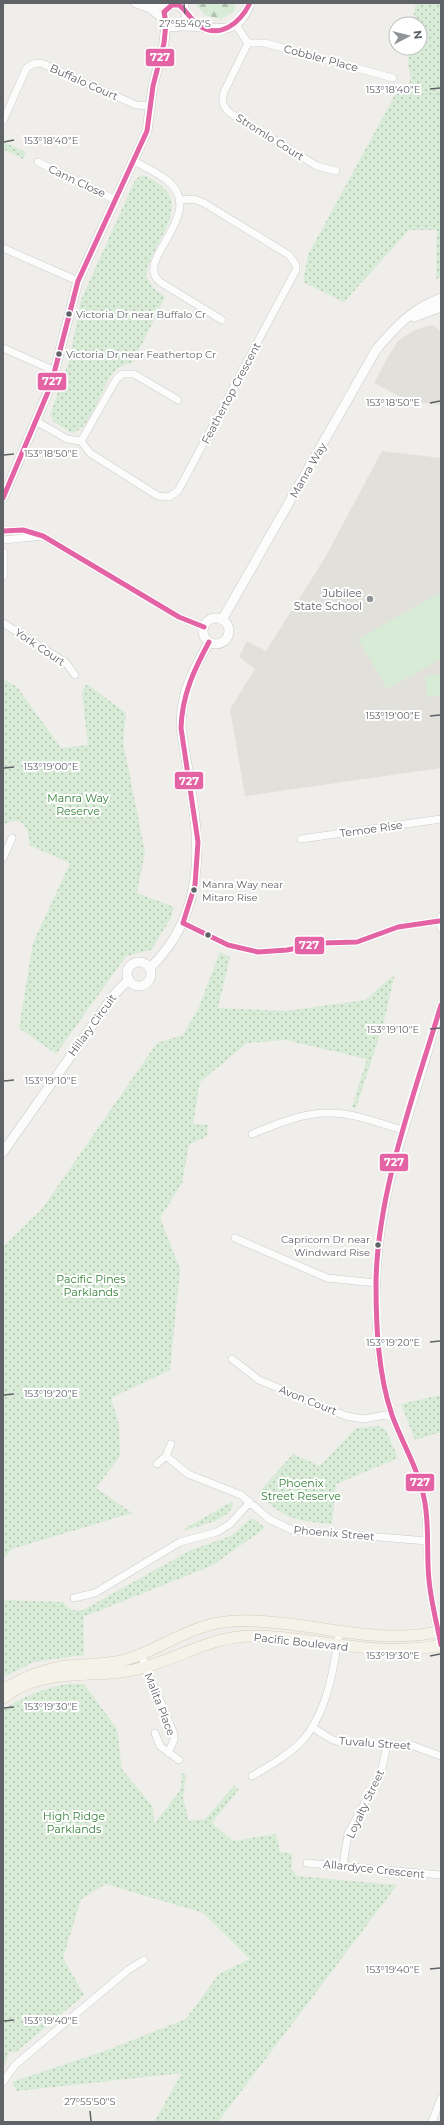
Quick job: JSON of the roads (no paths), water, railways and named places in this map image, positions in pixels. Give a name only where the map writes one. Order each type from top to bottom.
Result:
[{"type":"main road","name":"Pacific Boulevard","points":[[3,1690],[33,1674],[66,1666],[117,1662],[141,1655],[203,1627],[217,1623],[255,1621],[392,1637],[416,1636],[440,1632]]},
{"type":"main road","name":"Pacific Boulevard","points":[[3,1698],[34,1682],[66,1674],[102,1673],[146,1667],[201,1645],[236,1637],[258,1636],[337,1646],[401,1651],[441,1645]]},
{"type":"street","points":[[136,3],[150,8],[171,27],[199,26],[216,30],[228,29],[236,25],[246,14],[250,3]]},
{"type":"street","points":[[153,3],[158,5],[174,4],[185,8],[199,26]]},
{"type":"street","points":[[3,498],[36,421],[55,371],[78,281],[147,131],[154,86],[164,43],[164,12],[174,4]]},
{"type":"street","points":[[164,43],[186,18],[185,8]]},
{"type":"street","points":[[236,25],[248,43]]},
{"type":"street","name":"Cobbler Place","points":[[248,43],[265,43],[393,78]]},
{"type":"street","name":"Stromlo Court","points":[[248,43],[222,97],[224,107],[230,113],[317,166],[336,171]]},
{"type":"street","name":"Buffalo Court","points":[[3,121],[26,69],[30,65],[36,63],[41,63],[136,105],[151,106]]},
{"type":"street","name":"Cann Close","points":[[38,162],[116,200]]},
{"type":"street","points":[[134,162],[169,182],[181,200],[177,221],[154,264],[154,275],[160,282],[222,320]]},
{"type":"street","name":"Feathertop Crescent","points":[[81,441],[90,453],[158,496],[163,498],[174,496],[294,275],[296,265],[289,256],[204,203],[194,199],[181,200]]},
{"type":"street","points":[[3,248],[78,281]]},
{"type":"street","points":[[441,290],[430,307],[441,314]]},
{"type":"street","name":"Manra Way","points":[[222,620],[376,350],[398,324],[430,307],[441,298]]},
{"type":"street","name":"Manra Way","points":[[430,307],[441,307]]},
{"type":"street","points":[[3,348],[55,371]]},
{"type":"street","points":[[36,421],[67,439],[81,441],[117,378],[123,374],[134,374],[178,400]]},
{"type":"street","points":[[3,531],[24,530],[43,536],[179,617],[204,627]]},
{"type":"street","points":[[3,540],[43,536]]},
{"type":"street","points":[[3,553],[3,575]]},
{"type":"street","points":[[211,619],[222,620],[228,626],[226,639],[220,643],[209,642],[204,635],[204,627],[211,619]]},
{"type":"street","name":"York Court","points":[[3,623],[66,663],[75,674]]},
{"type":"street","points":[[150,968],[169,948],[183,923],[195,885],[198,842],[181,728],[181,710],[188,680],[209,642]]},
{"type":"street","name":"Temoe Rise","points":[[301,838],[441,819]]},
{"type":"street","points":[[3,858],[12,838]]},
{"type":"street","points":[[183,923],[228,945],[258,952],[288,950],[322,943],[357,942],[398,927],[440,921]]},
{"type":"street","points":[[143,962],[150,968],[151,976],[143,985],[135,985],[129,980],[128,970],[134,963],[143,962]]},
{"type":"street","name":"Hillary Circuit","points":[[3,1152],[113,996],[129,980]]},
{"type":"street","points":[[441,1005],[403,1130],[384,1208],[376,1283],[381,1362],[392,1414],[421,1484],[426,1512],[429,1580],[440,1632],[441,1645]]},
{"type":"street","points":[[252,1134],[297,1117],[333,1112],[403,1130]]},
{"type":"street","points":[[235,1238],[327,1278],[376,1283]]},
{"type":"street","name":"Avon Court","points":[[232,1359],[259,1380],[346,1416],[363,1419],[392,1414]]},
{"type":"street","points":[[157,1464],[166,1456],[171,1444]]},
{"type":"street","name":"Phoenix Street","points":[[166,1456],[188,1474],[241,1495],[269,1519],[292,1530],[428,1541]]},
{"type":"street","points":[[74,1598],[94,1594],[180,1542],[218,1532],[230,1524],[250,1502]]},
{"type":"street","points":[[252,1776],[282,1758],[300,1742],[312,1727],[325,1697],[333,1672],[339,1632]]},
{"type":"street","name":"Malita Place","points":[[141,1655],[174,1734],[174,1740],[168,1753]]},
{"type":"street","name":"Tuvalu Street","points":[[312,1727],[331,1739],[342,1743],[411,1745],[441,1756]]},
{"type":"street","points":[[155,1733],[160,1746],[179,1760]]},
{"type":"street","name":"Loyalty Street","points":[[343,1865],[348,1834],[381,1773],[387,1744]]},
{"type":"street","name":"Allardyce Crescent","points":[[308,1862],[441,1875]]},
{"type":"street","points":[[3,2082],[15,2065],[128,1970],[144,1960]]},
{"type":"street","points":[[432,2122],[441,2098]]},
{"type":"place","name":"Victoria Dr near Buffalo Cr","points":[[69,314]]},
{"type":"place","name":"Victoria Dr near Feathertop Cr","points":[[59,354]]},
{"type":"place","name":"Jubilee State School","points":[[370,599]]},
{"type":"place","name":"Manra Way near Mitaro Rise","points":[[194,890]]},
{"type":"place","name":"Capricorn Dr near Windward Rise","points":[[378,1245]]},
{"type":"park label","name":"Manra Way Reserve","points":[[78,804]]},
{"type":"park label","name":"Pacific Pines Parklands","points":[[91,1285]]},
{"type":"park label","name":"Phoenix Street Reserve","points":[[301,1489]]},
{"type":"park label","name":"High Ridge Parklands","points":[[74,1822]]}]
